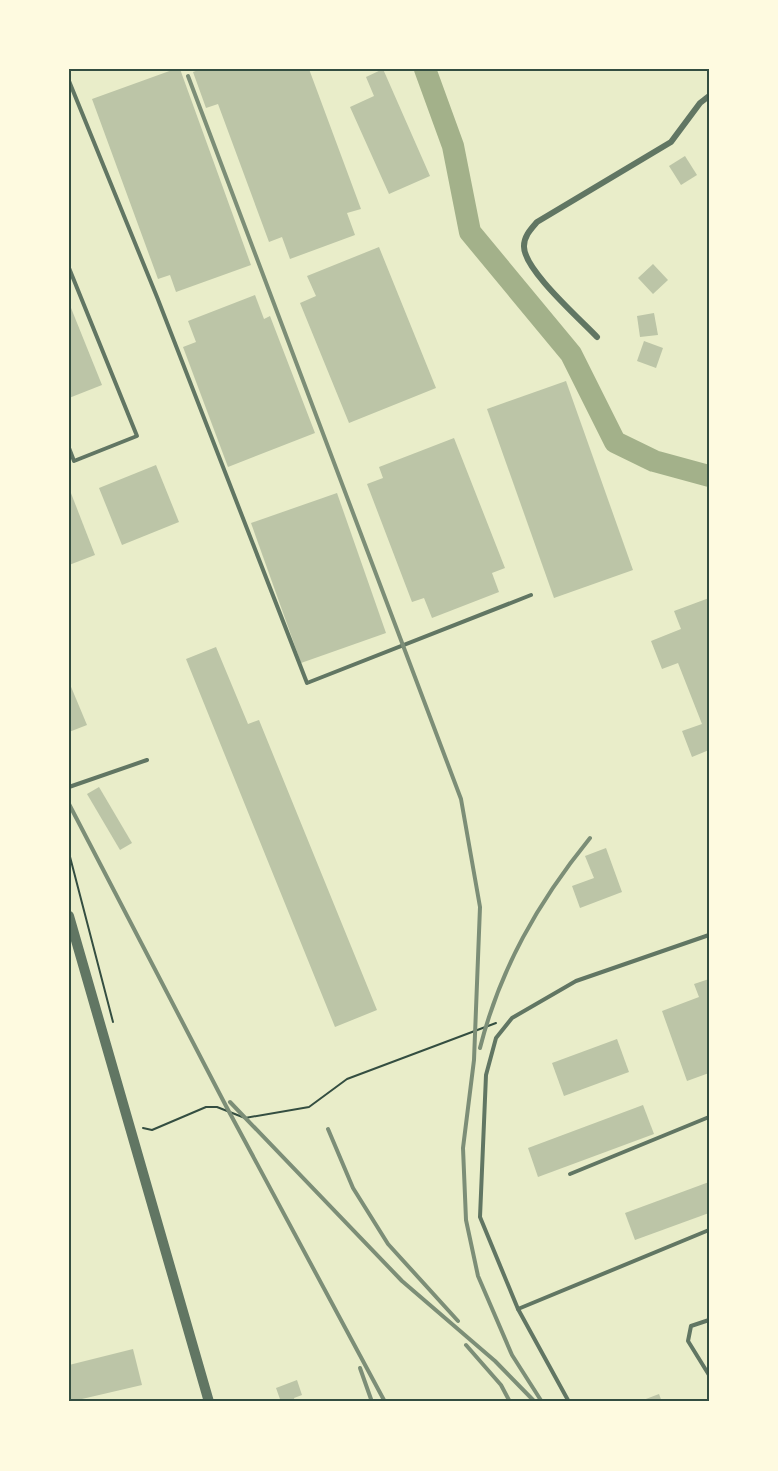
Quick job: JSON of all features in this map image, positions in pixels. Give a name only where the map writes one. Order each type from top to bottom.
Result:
[{"type":"street","points":[[597,337],[532,267],[523,248],[525,237],[537,222],[671,142],[700,103],[709,96]]},
{"type":"street","points":[[69,916],[209,1402]]},
{"type":"lane","points":[[69,81],[161,308],[307,683],[531,596]]},
{"type":"lane","points":[[69,268],[137,436],[74,461],[69,448]]},
{"type":"lane","points":[[69,787],[147,760]]},
{"type":"lane","points":[[569,1402],[518,1309],[480,1217],[486,1074],[496,1038],[512,1018],[576,981],[709,935]]},
{"type":"lane","points":[[570,1174],[709,1117]]},
{"type":"lane","points":[[518,1309],[709,1230]]},
{"type":"lane","points":[[709,1320],[691,1326],[688,1341],[709,1375]]},
{"type":"path","points":[[69,854],[114,1026]]},
{"type":"path","points":[[142,1127],[152,1130],[206,1107],[217,1107],[246,1118],[309,1107],[347,1078],[475,1029],[512,1018]]},
{"type":"building","points":[[180,69],[251,265],[176,292],[170,275],[158,279],[92,99]]},
{"type":"building","points":[[201,69],[309,69],[361,209],[347,213],[355,235],[290,259],[282,237],[269,242],[218,104],[206,108],[193,72]]},
{"type":"building","points":[[383,69],[430,176],[389,194],[350,107],[374,96],[366,77]]},
{"type":"building","points":[[685,156],[697,175],[681,185],[669,166]]},
{"type":"building","points":[[379,247],[436,388],[349,423],[300,303],[316,296],[307,276]]},
{"type":"building","points":[[653,264],[668,280],[653,294],[638,278]]},
{"type":"building","points":[[255,295],[264,319],[270,316],[315,433],[228,467],[183,347],[196,342],[188,321]]},
{"type":"building","points":[[69,303],[102,385],[69,398]]},
{"type":"building","points":[[654,313],[658,335],[640,337],[637,316]]},
{"type":"building","points":[[644,341],[663,348],[656,368],[637,361]]},
{"type":"building","points":[[566,381],[633,570],[554,598],[487,409]]},
{"type":"building","points":[[454,438],[505,568],[492,573],[499,592],[432,618],[424,598],[412,602],[367,484],[383,478],[379,467]]},
{"type":"building","points":[[156,465],[179,522],[122,545],[99,488]]},
{"type":"building","points":[[69,488],[95,555],[69,565]]},
{"type":"building","points":[[337,493],[386,633],[301,663],[251,523]]},
{"type":"building","points":[[709,598],[709,750],[692,757],[682,731],[702,724],[678,663],[662,669],[651,641],[681,629],[674,611]]},
{"type":"building","points":[[216,647],[248,724],[259,720],[377,1010],[335,1027],[186,659]]},
{"type":"building","points":[[69,682],[87,725],[69,732]]},
{"type":"building","points":[[99,787],[132,843],[120,850],[87,794]]},
{"type":"building","points":[[606,848],[622,892],[580,908],[572,886],[594,878],[585,856]]},
{"type":"building","points":[[709,979],[709,1073],[687,1081],[662,1011],[699,997],[694,984]]},
{"type":"building","points":[[617,1039],[629,1072],[564,1096],[552,1063]]},
{"type":"building","points":[[643,1105],[654,1134],[538,1177],[528,1148]]},
{"type":"building","points":[[709,1182],[709,1213],[635,1240],[625,1213]]},
{"type":"building","points":[[133,1349],[142,1385],[69,1402],[69,1365]]},
{"type":"building","points":[[297,1380],[302,1395],[294,1398],[295,1402],[281,1402],[276,1388]]},
{"type":"building","points":[[659,1394],[662,1402],[638,1402]]},
{"type":"waterway","points":[[425,69],[453,146],[470,232],[571,354],[615,442],[654,461],[709,476]]},
{"type":"railway","points":[[188,76],[461,799],[480,907],[474,1060],[463,1148],[466,1220],[478,1276],[512,1355],[542,1402]]},
{"type":"railway","points":[[69,804],[226,1106],[385,1402]]},
{"type":"railway","points":[[480,1048],[498,991],[523,937],[554,887],[590,838]]},
{"type":"railway","points":[[230,1102],[402,1281],[495,1361],[535,1402]]},
{"type":"railway","points":[[328,1129],[353,1188],[388,1244],[458,1321]]},
{"type":"railway","points":[[466,1345],[501,1385],[510,1402]]},
{"type":"railway","points":[[360,1368],[372,1402]]}]
